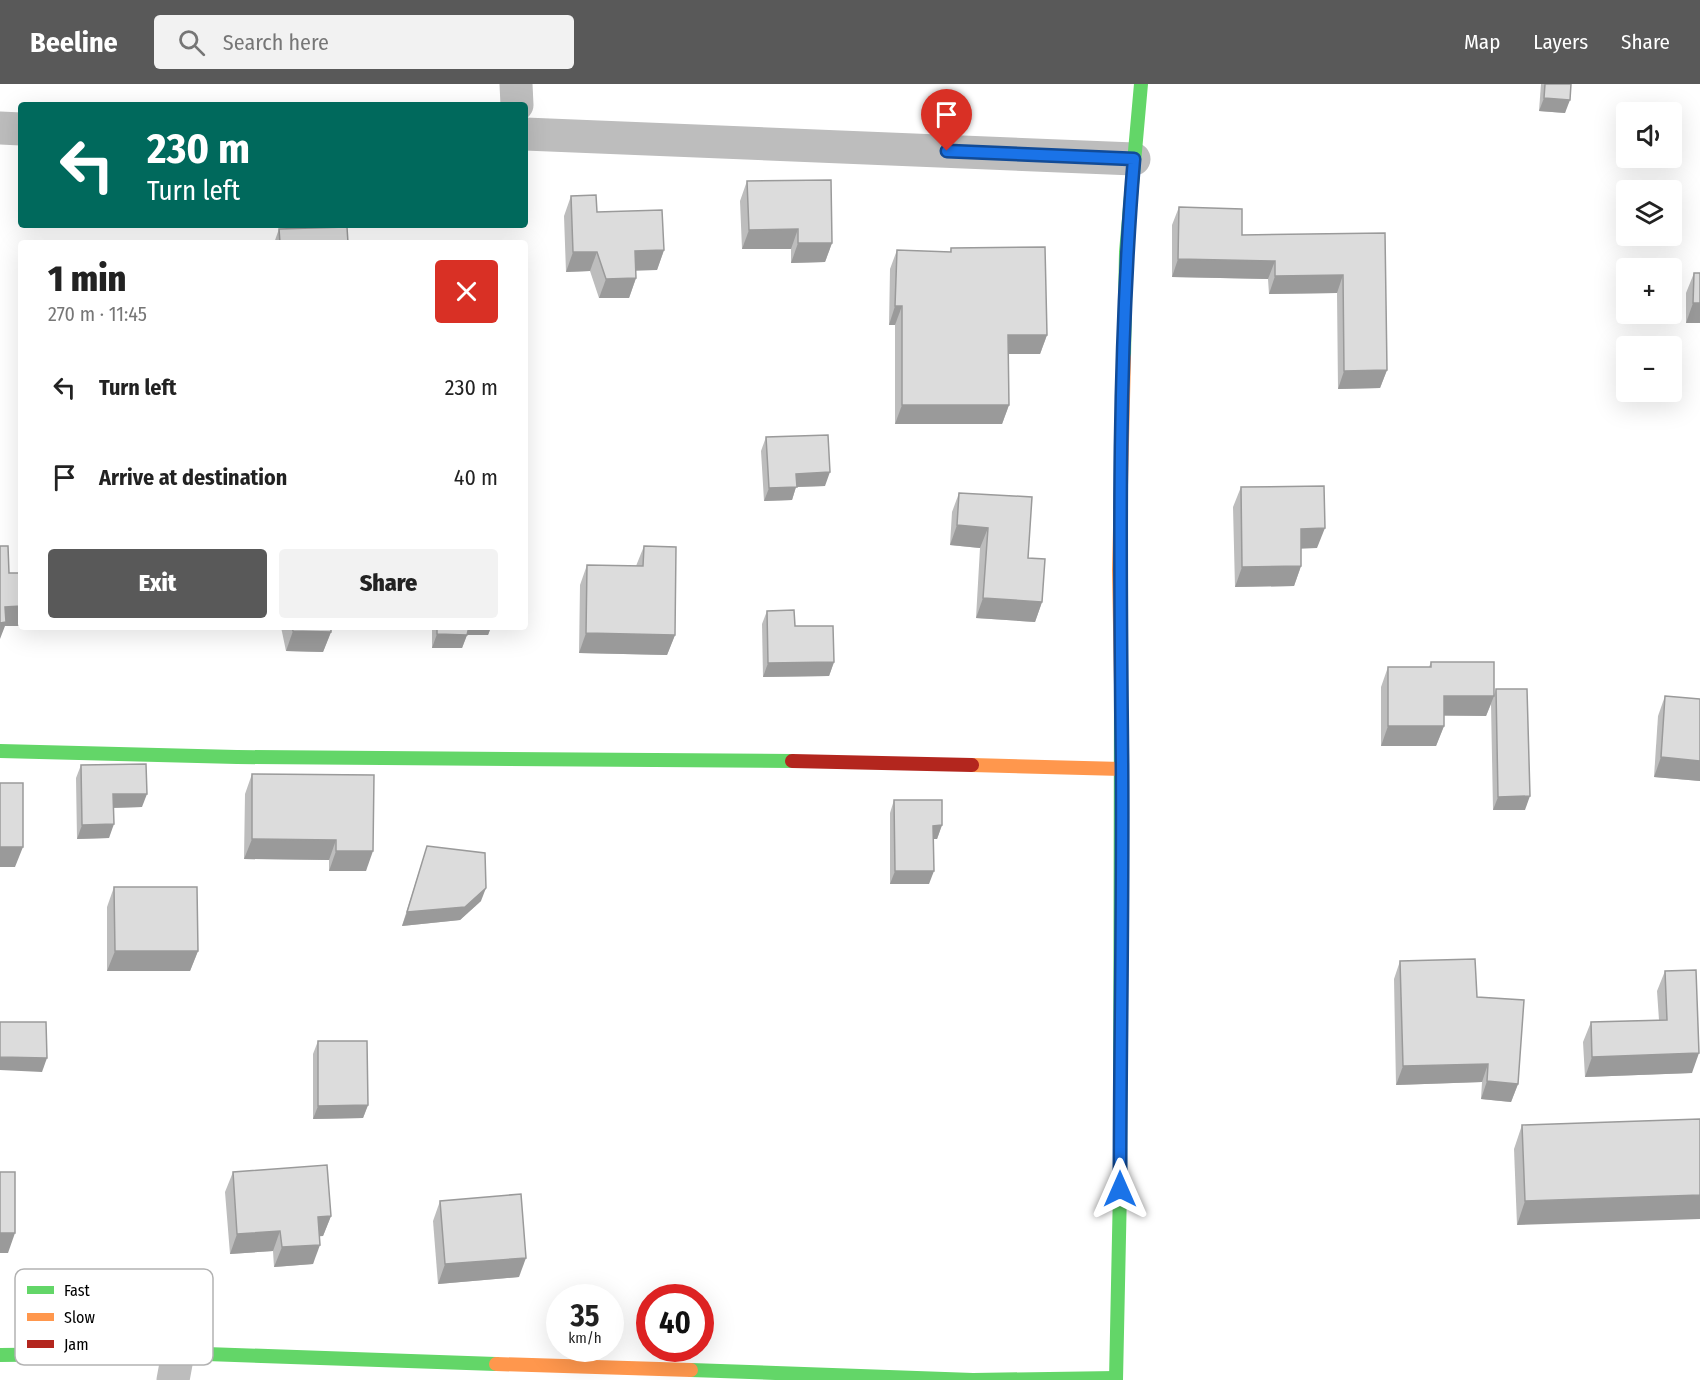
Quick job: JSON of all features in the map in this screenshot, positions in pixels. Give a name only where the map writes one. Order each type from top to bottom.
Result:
[{"type":"street","points":[[516,84],[517,102]]},
{"type":"street","points":[[160,1365],[973,1380],[1116,1379],[1120,1189],[1122,769],[1119,570],[1126,252],[1141,84]]},
{"type":"street","points":[[0,128],[18,129]]},
{"type":"street","points":[[528,134],[1134,159]]},
{"type":"street","points":[[0,751],[261,758],[683,758],[1122,769]]},
{"type":"street","points":[[0,1355],[15,1356]]},
{"type":"building","points":[[1545,84],[1571,84],[1570,100],[1544,98]]},
{"type":"building","points":[[831,180],[832,243],[798,243],[798,229],[749,230],[747,181]]},
{"type":"building","points":[[596,195],[597,212],[662,210],[664,250],[635,251],[636,278],[606,279],[597,252],[573,252],[571,196]]},
{"type":"building","points":[[1179,207],[1242,209],[1242,235],[1385,233],[1387,370],[1344,371],[1343,275],[1275,276],[1275,261],[1178,259]]},
{"type":"building","points":[[347,228],[348,240],[280,240],[279,229]]},
{"type":"building","points":[[1045,247],[1047,335],[1008,335],[1009,405],[902,405],[902,306],[895,306],[897,250],[951,252],[951,248]]},
{"type":"building","points":[[1694,273],[1700,273],[1700,303],[1693,303]]},
{"type":"building","points":[[828,435],[830,472],[796,474],[797,487],[769,488],[766,437]]},
{"type":"building","points":[[1324,486],[1325,528],[1301,529],[1301,566],[1242,567],[1241,487]]},
{"type":"building","points":[[959,493],[1032,497],[1028,558],[1045,559],[1042,602],[983,598],[988,528],[957,525]]},
{"type":"building","points":[[0,546],[8,546],[9,573],[18,573],[18,606],[5,607],[6,622],[0,623]]},
{"type":"building","points":[[644,546],[676,547],[675,635],[586,633],[587,565],[643,566]]},
{"type":"building","points":[[794,610],[795,626],[833,626],[834,662],[768,663],[767,611]]},
{"type":"building","points":[[331,630],[331,632],[293,631]]},
{"type":"building","points":[[437,630],[468,630],[467,635],[437,634]]},
{"type":"building","points":[[1431,662],[1494,662],[1494,696],[1444,696],[1444,726],[1388,726],[1388,667],[1431,667]]},
{"type":"building","points":[[1496,689],[1527,689],[1530,796],[1498,797]]},
{"type":"building","points":[[1665,696],[1700,699],[1700,761],[1661,757]]},
{"type":"building","points":[[146,764],[147,794],[113,794],[114,824],[82,825],[81,765]]},
{"type":"building","points":[[252,774],[374,775],[373,851],[336,851],[336,840],[252,839]]},
{"type":"building","points":[[0,783],[23,783],[23,847],[0,847]]},
{"type":"building","points":[[894,800],[942,800],[942,825],[933,826],[934,871],[895,871]]},
{"type":"building","points":[[427,846],[485,853],[486,888],[465,907],[407,912]]},
{"type":"building","points":[[114,887],[197,887],[198,951],[115,951]]},
{"type":"building","points":[[1475,959],[1477,997],[1524,1000],[1518,1084],[1487,1081],[1488,1064],[1403,1066],[1400,961]]},
{"type":"building","points":[[1696,970],[1699,1053],[1592,1057],[1591,1022],[1667,1020],[1665,971]]},
{"type":"building","points":[[0,1022],[46,1022],[47,1058],[0,1057]]},
{"type":"building","points":[[318,1041],[367,1041],[368,1105],[318,1106]]},
{"type":"building","points":[[1700,1119],[1700,1195],[1525,1201],[1522,1125]]},
{"type":"building","points":[[327,1165],[331,1216],[318,1217],[320,1245],[282,1247],[280,1231],[237,1234],[233,1172]]},
{"type":"building","points":[[0,1172],[15,1172],[15,1233],[0,1233]]},
{"type":"building","points":[[521,1194],[526,1258],[445,1264],[440,1201]]},
{"type":"traffic: fast","points":[[1124,357],[1126,252],[1141,84]]},
{"type":"traffic: fast","points":[[1116,1380],[1120,1189],[1121,684]]},
{"type":"traffic: fast","points":[[0,751],[237,757],[792,761]]},
{"type":"traffic: fast","points":[[213,1354],[496,1364]]},
{"type":"traffic: fast","points":[[0,1355],[15,1355]]},
{"type":"traffic: fast","points":[[691,1370],[973,1380],[1116,1378]]},
{"type":"traffic: slow","points":[[1121,684],[1119,570],[1124,357]]},
{"type":"traffic: slow","points":[[972,765],[1122,769]]},
{"type":"traffic: slow","points":[[496,1364],[691,1370]]},
{"type":"traffic: jam","points":[[792,761],[972,765]]},
{"type":"route","points":[[947,151],[1134,159],[1126,252],[1119,570],[1122,769],[1119,956],[1120,1189]]}]
